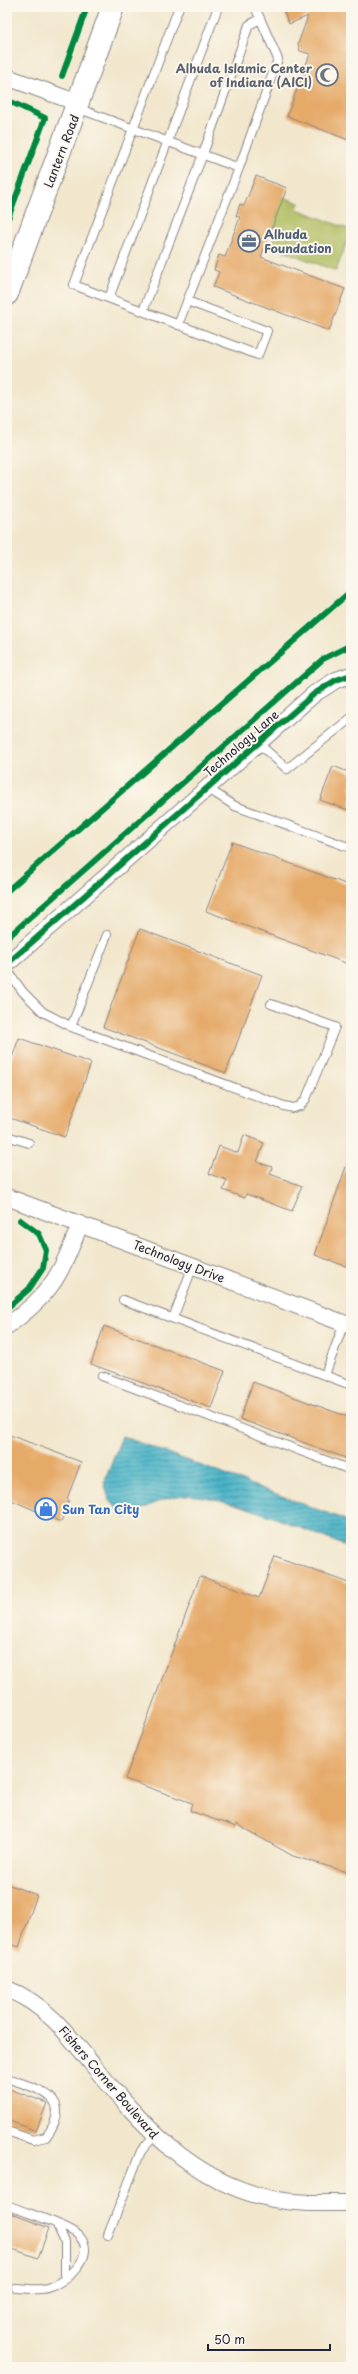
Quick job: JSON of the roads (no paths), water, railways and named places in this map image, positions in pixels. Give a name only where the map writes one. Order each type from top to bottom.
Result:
[{"type":"street","name":"Lantern Road","points":[[7,294],[114,7]]},
{"type":"street","points":[[7,77],[78,105]]},
{"type":"street","name":"Technology Lane","points":[[7,964],[321,688],[351,675]]},
{"type":"street","name":"Technology Drive","points":[[7,1197],[348,1325]]},
{"type":"street","points":[[7,1326],[31,1309],[52,1285],[69,1253],[80,1224]]},
{"type":"street","name":"Fishers Corner Boulevard","points":[[7,1989],[29,2000],[58,2023],[126,2105],[172,2151],[198,2168],[247,2191],[290,2202],[351,2203]]},
{"type":"lane","points":[[179,7],[74,285],[258,355],[267,331],[187,301]]},
{"type":"lane","points":[[109,298],[218,7]]},
{"type":"lane","points":[[178,325],[239,168],[278,59],[255,7]]},
{"type":"lane","points":[[142,311],[203,154],[249,25],[260,19]]},
{"type":"lane","points":[[78,105],[134,129],[239,168]]},
{"type":"lane","points":[[258,743],[287,769],[351,718]]},
{"type":"lane","points":[[207,788],[235,806],[351,848]]},
{"type":"lane","points":[[71,1027],[107,935]]},
{"type":"lane","points":[[7,970],[23,992],[43,1012],[71,1027],[293,1108],[300,1106],[306,1099],[334,1027],[271,1004]]},
{"type":"lane","points":[[7,1136],[29,1143]]},
{"type":"lane","points":[[173,1318],[193,1266]]},
{"type":"lane","points":[[124,1300],[351,1385]]},
{"type":"lane","points":[[325,1375],[348,1325]]},
{"type":"lane","points":[[102,1376],[351,1470]]},
{"type":"lane","points":[[7,2078],[50,2095],[58,2105],[57,2113],[46,2137],[33,2140],[7,2131]]},
{"type":"lane","points":[[108,2235],[141,2151],[155,2135]]},
{"type":"lane","points":[[7,2206],[57,2225],[78,2235],[84,2243],[82,2262],[65,2279],[45,2289],[16,2288]]},
{"type":"lane","points":[[57,2225],[64,2242],[67,2270],[65,2279]]},
{"type":"water","points":[[122,1436],[351,1522],[351,1548],[287,1522],[235,1504],[211,1498],[189,1495],[166,1499],[125,1518],[109,1499],[104,1483]]},
{"type":"place","name":"Alhuda Islamic Center of Indiana (AICI)","points":[[327,75]]},
{"type":"place","name":"Alhuda Foundation","points":[[249,241]]},
{"type":"place","name":"Sun Tan City","points":[[46,1509]]}]
